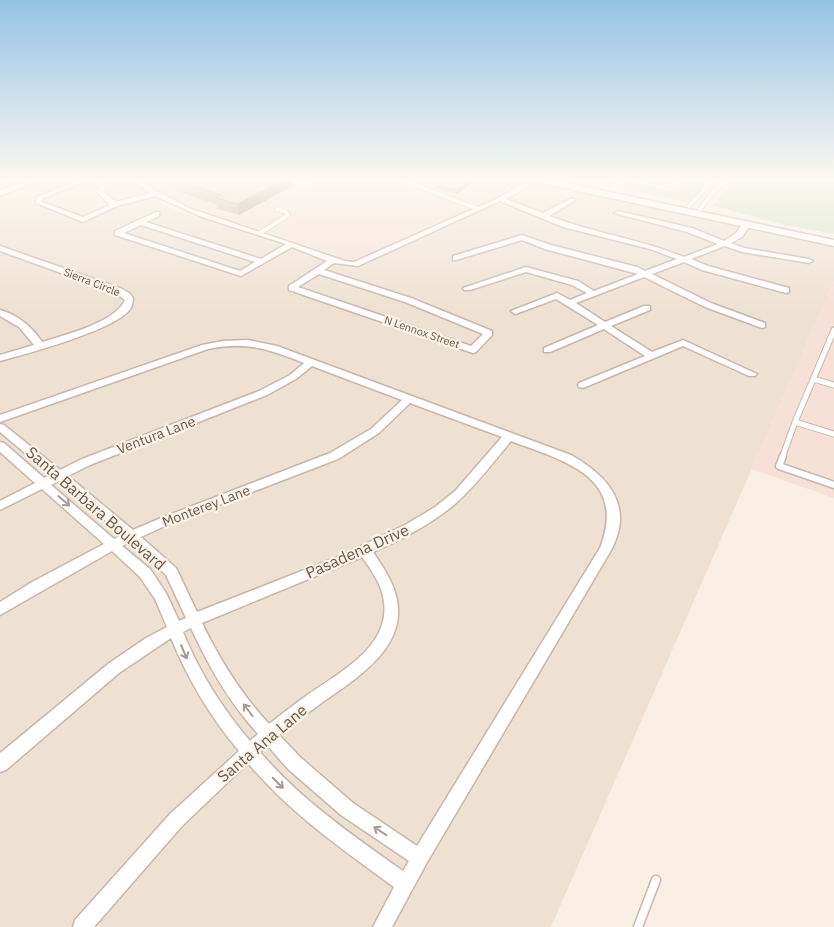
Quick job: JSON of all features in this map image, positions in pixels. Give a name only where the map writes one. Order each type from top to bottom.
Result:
[{"type":"main road","points":[[738,223],[834,243]]},
{"type":"main road","points":[[768,223],[834,237]]},
{"type":"street","points":[[137,223],[118,233],[242,274],[292,244]]},
{"type":"street","points":[[144,223],[262,262]]},
{"type":"street","points":[[231,223],[260,232],[333,260],[354,264],[446,223]]},
{"type":"street","points":[[560,223],[654,247],[682,260],[786,290]]},
{"type":"street","points":[[661,223],[689,230],[742,250],[809,261]]},
{"type":"street","points":[[569,303],[724,244],[739,235],[746,225]]},
{"type":"street","points":[[456,258],[522,237],[548,247],[634,269],[708,305],[762,325]]},
{"type":"street","name":"Sierra Circle","points":[[0,248],[118,290],[129,299],[128,306],[113,319],[83,331],[0,358]]},
{"type":"street","name":"N Lennox Street","points":[[318,271],[408,300],[489,333],[473,350],[292,288],[333,260]]},
{"type":"street","points":[[467,288],[526,269],[575,283],[594,294]]},
{"type":"street","points":[[515,311],[557,296],[650,355]]},
{"type":"street","points":[[547,350],[647,308]]},
{"type":"street","points":[[0,313],[27,328],[39,345]]},
{"type":"street","points":[[0,419],[219,344],[251,342],[274,348],[566,458],[587,470],[604,486],[613,505],[615,525],[606,549],[420,858],[382,927]]},
{"type":"street","points":[[583,385],[650,355],[683,343],[752,374]]},
{"type":"street","name":"Ventura Lane","points":[[0,506],[86,462],[263,393],[293,377],[311,362]]},
{"type":"street","name":"Monterey Lane","points":[[0,609],[37,586],[114,544],[165,521],[334,456],[375,431],[408,399]]},
{"type":"street","name":"Santa Barbara Boulevard","points":[[0,427],[132,536],[171,572],[215,664],[247,711],[269,736],[320,787],[347,809],[420,858]]},
{"type":"street","name":"Pasadena Drive","points":[[0,764],[100,679],[175,628],[401,534],[440,509],[468,485],[510,436]]},
{"type":"street","name":"Santa Barbara Boulevard","points":[[0,446],[114,544],[154,583],[175,628],[184,654],[196,677],[227,725],[276,782],[324,825],[406,884]]},
{"type":"street","name":"Santa Ana Lane","points":[[82,927],[175,820],[298,711],[365,662],[379,646],[385,636],[392,608],[390,591],[382,575],[364,550]]},
{"type":"lane","points":[[260,232],[274,223]]},
{"type":"lane","points":[[834,330],[778,466],[834,485]]},
{"type":"lane","points":[[813,379],[834,385]]},
{"type":"lane","points":[[795,422],[834,434]]},
{"type":"lane","points":[[638,927],[656,880]]},
{"type":"shaded area","points":[[0,223],[219,223],[348,267],[366,264],[452,223],[730,223],[834,246],[834,281],[551,927],[0,927]]},
{"type":"shaded area","points":[[239,223],[440,223],[359,260],[350,261]]},
{"type":"shaded area","points":[[834,281],[834,498],[751,469]]},
{"type":"green space","points":[[779,223],[834,223],[834,234]]}]
